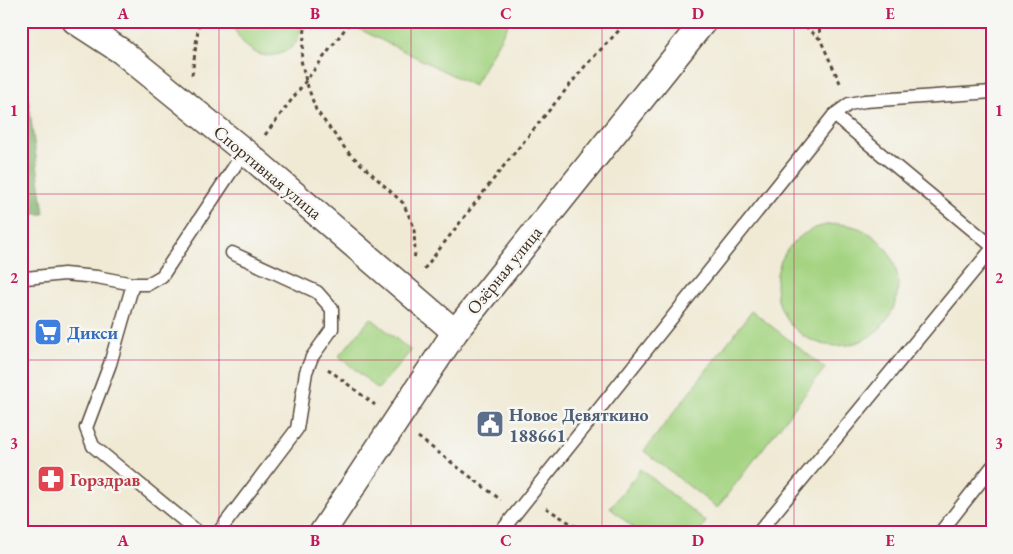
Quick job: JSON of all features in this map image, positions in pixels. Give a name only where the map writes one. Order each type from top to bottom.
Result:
[{"type":"street","name":"Спортивная улица","points":[[75,21],[121,51],[247,153],[455,332]]},
{"type":"street","name":"Озёрная улица","points":[[322,533],[455,332],[704,21]]},
{"type":"lane","points":[[500,533],[834,115],[849,104],[864,101],[992,92]]},
{"type":"lane","points":[[758,533],[992,248],[834,115]]},
{"type":"lane","points":[[21,280],[64,274],[133,284],[148,284],[162,276],[247,153]]},
{"type":"lane","points":[[218,533],[297,429],[306,372],[312,357],[332,330],[332,309],[317,292],[232,253]]},
{"type":"lane","points":[[133,284],[110,364],[86,428],[93,446],[199,533]]},
{"type":"lane","points":[[940,533],[992,467]]},
{"type":"path","points":[[188,105],[199,21]]},
{"type":"path","points":[[306,21],[301,60],[316,110],[347,151],[403,203],[414,227],[415,254],[407,291]]},
{"type":"path","points":[[247,153],[306,81],[351,21]]},
{"type":"path","points":[[407,291],[562,94],[586,65],[628,21]]},
{"type":"path","points":[[799,21],[820,39]]},
{"type":"path","points":[[819,21],[820,39],[849,104]]},
{"type":"path","points":[[529,498],[586,533]]},
{"type":"green space","points":[[231,21],[300,21],[301,23],[299,37],[292,47],[284,52],[266,56],[258,54],[245,45],[239,38]]},
{"type":"green space","points":[[343,21],[510,21],[474,86]]},
{"type":"green space","points":[[28,98],[44,214],[21,214],[21,99]]},
{"type":"green space","points":[[837,224],[849,225],[860,229],[871,234],[880,242],[888,251],[893,262],[897,273],[897,297],[893,308],[888,319],[880,328],[871,336],[860,341],[849,345],[837,346],[825,345],[814,341],[803,336],[794,328],[786,319],[781,308],[777,297],[776,285],[777,273],[781,262],[786,251],[794,242],[803,234],[814,229],[825,225]]},
{"type":"green space","points":[[752,311],[825,368],[717,508],[644,451]]},
{"type":"green space","points":[[371,318],[411,351],[378,389],[339,356]]},
{"type":"green space","points":[[641,469],[706,522],[698,533],[640,533],[610,508]]},
{"type":"place","name":"Дикси","points":[[48,332]]},
{"type":"place","name":"Новое Девяткино 188661","points":[[490,424]]},
{"type":"place","name":"Горздрав","points":[[51,479]]}]
